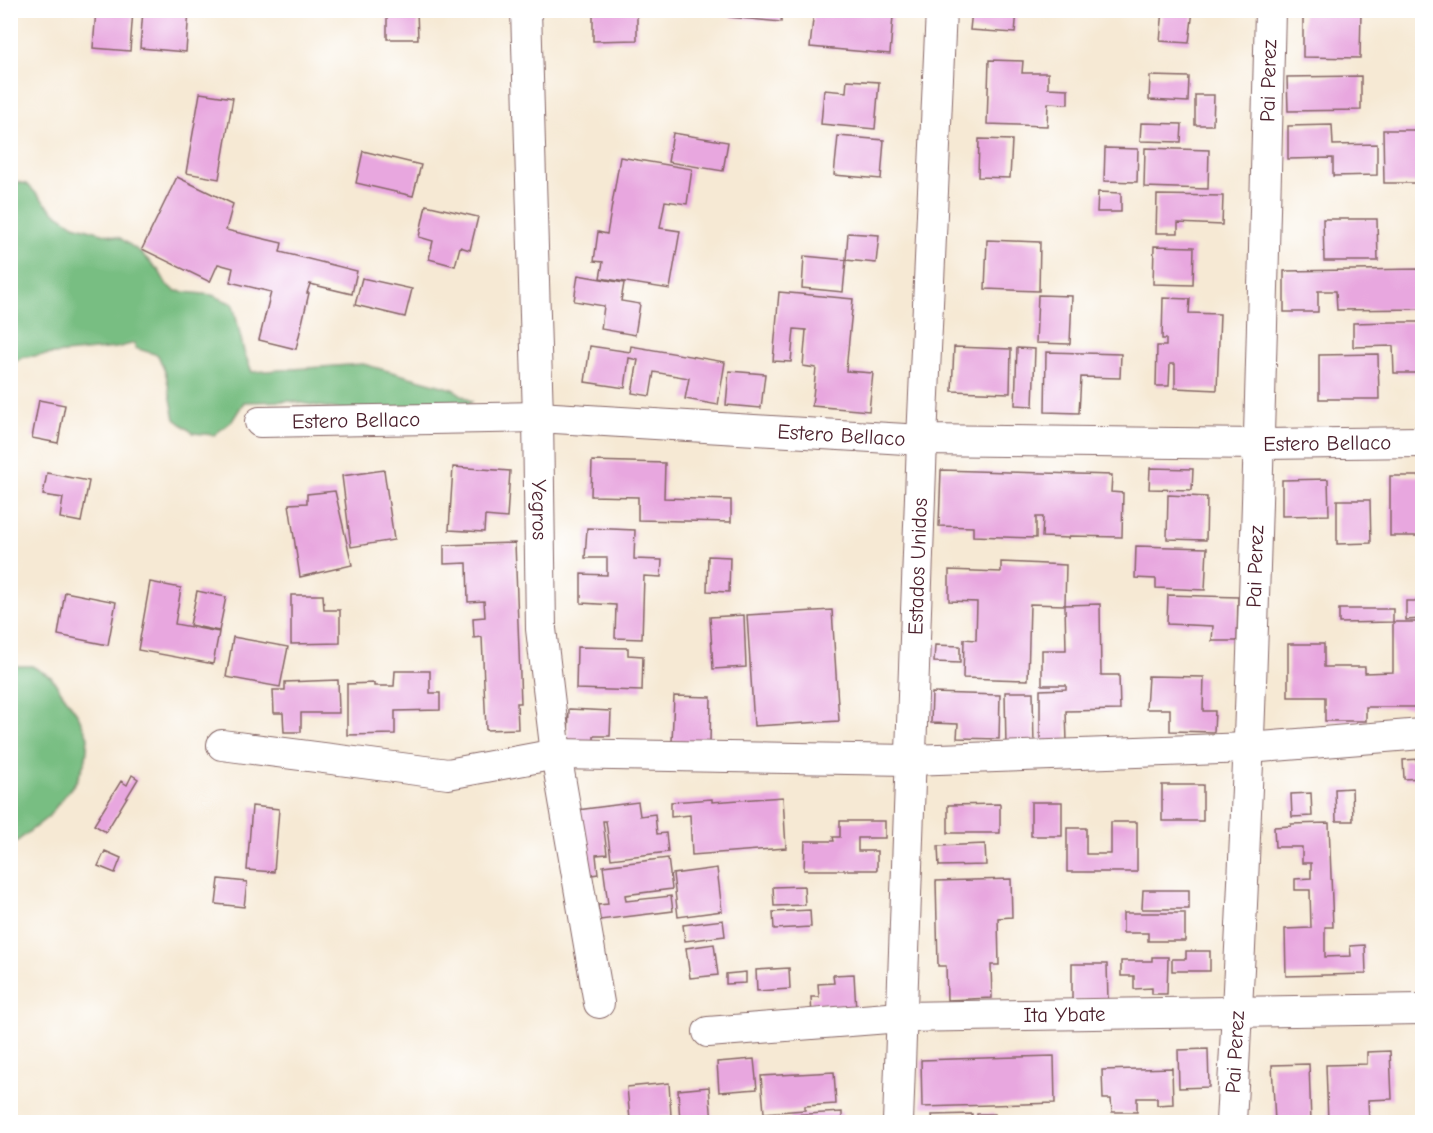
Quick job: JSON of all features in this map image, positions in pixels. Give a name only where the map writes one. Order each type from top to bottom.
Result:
[{"type":"street","name":"Yegros","points":[[526,10],[538,417],[540,629],[556,754],[599,1003]]},
{"type":"street","name":"Estados Unidos","points":[[898,1122],[922,440],[941,10]]},
{"type":"street","name":"Pai Perez","points":[[1231,1122],[1249,748],[1270,10]]},
{"type":"street","name":"Estero Bellaco","points":[[260,422],[538,417],[922,440],[1259,444],[1422,442]]},
{"type":"street","points":[[222,745],[448,774],[556,754],[910,760],[1249,748],[1422,734]]},
{"type":"street","name":"Ita Ybate","points":[[708,1032],[901,1017],[1422,1009]]},
{"type":"green space","points":[[11,181],[27,184],[53,211],[74,225],[120,238],[140,252],[159,271],[167,285],[176,291],[212,295],[233,304],[244,352],[252,372],[363,364],[453,389],[472,402],[455,412],[359,413],[289,401],[244,402],[232,421],[214,435],[193,433],[175,419],[166,374],[158,355],[135,348],[135,343],[116,348],[23,357],[11,366]]},
{"type":"green space","points":[[11,666],[32,666],[51,677],[78,715],[88,737],[86,759],[77,780],[48,817],[11,846]]},
{"type":"building","points":[[96,10],[133,10],[130,51],[93,48]]},
{"type":"building","points":[[143,10],[189,10],[186,52],[140,48]]},
{"type":"building","points":[[387,10],[417,10],[418,39],[387,39]]},
{"type":"building","points":[[593,10],[637,10],[637,40],[593,41]]},
{"type":"building","points":[[729,10],[782,10],[781,22],[729,17]]},
{"type":"building","points":[[814,10],[893,16],[890,54],[810,47]]},
{"type":"building","points":[[972,10],[1017,10],[1015,33],[970,30]]},
{"type":"building","points":[[1163,10],[1193,10],[1189,43],[1160,41]]},
{"type":"building","points":[[1303,10],[1361,10],[1360,58],[1303,57]]},
{"type":"building","points":[[989,60],[1023,61],[1022,73],[1048,73],[1048,88],[1068,89],[1068,104],[1048,103],[1047,126],[987,124]]},
{"type":"building","points":[[1150,76],[1189,77],[1188,102],[1149,100]]},
{"type":"building","points":[[1361,76],[1361,110],[1288,111],[1287,77]]},
{"type":"building","points":[[847,80],[879,82],[875,129],[821,124],[824,90],[846,92]]},
{"type":"building","points":[[200,93],[233,98],[219,179],[186,173]]},
{"type":"building","points":[[1195,95],[1214,95],[1213,125],[1195,125]]},
{"type":"building","points":[[1141,123],[1182,124],[1181,142],[1140,141]]},
{"type":"building","points":[[1332,125],[1333,145],[1377,144],[1377,175],[1333,176],[1333,158],[1288,159],[1288,126]]},
{"type":"building","points":[[1383,130],[1422,130],[1422,183],[1384,183]]},
{"type":"building","points":[[673,133],[728,142],[723,171],[668,162]]},
{"type":"building","points":[[838,136],[884,140],[881,179],[834,175]]},
{"type":"building","points":[[979,139],[1012,140],[1010,178],[978,177]]},
{"type":"building","points":[[1105,148],[1138,149],[1137,182],[1104,181]]},
{"type":"building","points":[[1145,148],[1209,150],[1208,189],[1144,187]]},
{"type":"building","points":[[363,151],[421,165],[413,196],[356,183]]},
{"type":"building","points":[[620,157],[692,169],[687,204],[665,201],[660,228],[680,231],[670,289],[600,278],[603,262],[594,261],[598,232],[607,234]]},
{"type":"building","points":[[177,177],[233,204],[226,230],[282,243],[280,252],[357,271],[352,294],[310,284],[296,349],[259,340],[271,292],[230,282],[233,268],[218,264],[210,282],[142,249]]},
{"type":"building","points":[[1098,192],[1121,193],[1121,212],[1097,212]]},
{"type":"building","points":[[1157,195],[1223,196],[1222,225],[1178,223],[1178,233],[1156,233]]},
{"type":"building","points":[[426,205],[478,217],[470,250],[460,247],[455,266],[429,259],[433,241],[419,237]]},
{"type":"building","points":[[1323,219],[1377,219],[1378,261],[1324,261]]},
{"type":"building","points":[[848,233],[879,235],[876,263],[846,260]]},
{"type":"building","points":[[987,240],[1040,242],[1039,291],[985,289]]},
{"type":"building","points":[[1154,246],[1194,247],[1193,285],[1153,284]]},
{"type":"building","points":[[804,256],[846,260],[843,292],[802,288]]},
{"type":"building","points":[[1422,269],[1422,309],[1337,310],[1336,291],[1318,291],[1318,312],[1284,312],[1284,271]]},
{"type":"building","points":[[578,275],[624,283],[621,301],[640,304],[635,335],[601,329],[604,306],[574,301]]},
{"type":"building","points":[[362,278],[412,289],[405,317],[355,305]]},
{"type":"building","points":[[779,292],[853,299],[846,371],[873,373],[869,411],[812,406],[816,368],[803,366],[806,330],[794,329],[791,362],[773,361]]},
{"type":"building","points":[[1038,295],[1072,296],[1070,344],[1036,343]]},
{"type":"building","points":[[1163,298],[1190,299],[1189,313],[1220,314],[1217,390],[1175,388],[1175,364],[1170,364],[1169,386],[1156,386],[1157,346],[1166,346],[1166,339],[1162,339]]},
{"type":"building","points":[[1422,322],[1422,373],[1394,373],[1393,346],[1353,347],[1353,323]]},
{"type":"building","points":[[590,346],[630,352],[631,346],[725,362],[718,405],[685,399],[689,378],[654,372],[650,396],[632,393],[638,360],[629,358],[625,388],[585,382]]},
{"type":"building","points":[[954,347],[1011,349],[1010,393],[952,391]]},
{"type":"building","points":[[1017,348],[1035,349],[1033,406],[1015,405]]},
{"type":"building","points":[[1046,352],[1121,354],[1120,378],[1081,377],[1079,413],[1045,412]]},
{"type":"building","points":[[1378,354],[1379,399],[1319,399],[1319,355]]},
{"type":"building","points":[[729,371],[765,374],[761,408],[726,405]]},
{"type":"building","points":[[39,400],[65,405],[58,443],[32,438]]},
{"type":"building","points":[[592,461],[665,463],[664,498],[731,500],[731,522],[638,520],[638,497],[591,496]]},
{"type":"building","points":[[453,467],[510,471],[507,518],[485,516],[484,532],[449,530]]},
{"type":"building","points":[[1150,468],[1193,469],[1192,490],[1149,489]]},
{"type":"building","points":[[384,470],[394,540],[351,547],[342,476]]},
{"type":"building","points":[[941,470],[1112,475],[1111,492],[1123,493],[1122,537],[1042,537],[1043,517],[1036,517],[1036,538],[973,536],[973,527],[939,526]]},
{"type":"building","points":[[47,473],[89,481],[81,522],[60,518],[63,498],[43,495]]},
{"type":"building","points":[[1390,476],[1422,476],[1422,536],[1390,536]]},
{"type":"building","points":[[1328,479],[1329,515],[1282,516],[1282,480]]},
{"type":"building","points":[[335,491],[352,565],[300,577],[289,504],[307,503],[307,494]]},
{"type":"building","points":[[1168,495],[1207,497],[1206,540],[1167,539]]},
{"type":"building","points":[[1337,500],[1370,500],[1371,543],[1337,544]]},
{"type":"building","points":[[587,528],[635,530],[634,559],[662,560],[661,577],[644,576],[642,639],[615,638],[616,605],[581,603],[581,574],[607,575],[607,558],[585,558]]},
{"type":"building","points":[[515,543],[521,703],[517,703],[518,729],[486,730],[482,637],[474,638],[473,618],[485,617],[484,601],[468,602],[467,563],[444,564],[444,545]]},
{"type":"building","points":[[1136,546],[1207,548],[1205,590],[1156,588],[1156,579],[1135,578]]},
{"type":"building","points":[[708,556],[730,557],[729,592],[707,591]]},
{"type":"building","points":[[1001,562],[1066,565],[1065,605],[1030,604],[1028,680],[963,678],[964,639],[976,640],[977,602],[949,601],[949,570],[1001,572]]},
{"type":"building","points":[[150,582],[181,588],[175,624],[219,632],[213,664],[138,650]]},
{"type":"building","points":[[197,591],[226,597],[219,631],[190,625]]},
{"type":"building","points":[[65,592],[116,602],[108,645],[58,635]]},
{"type":"building","points":[[291,595],[323,595],[324,610],[340,610],[340,643],[291,644]]},
{"type":"building","points":[[1168,595],[1238,597],[1237,641],[1212,641],[1213,626],[1167,624]]},
{"type":"building","points":[[1406,601],[1422,601],[1422,619],[1406,620]]},
{"type":"building","points":[[1100,604],[1101,675],[1119,675],[1120,710],[1066,711],[1067,742],[1040,742],[1040,690],[1066,689],[1066,685],[1042,685],[1042,650],[1066,650],[1065,605]]},
{"type":"building","points":[[1339,609],[1393,609],[1393,622],[1339,623]]},
{"type":"building","points":[[832,610],[839,721],[754,726],[747,615]]},
{"type":"building","points":[[744,615],[746,667],[713,669],[710,617]]},
{"type":"building","points":[[1393,622],[1422,622],[1422,707],[1366,707],[1366,721],[1325,721],[1325,697],[1288,697],[1288,644],[1324,644],[1324,667],[1365,667],[1365,673],[1393,672]]},
{"type":"building","points":[[233,637],[288,647],[280,687],[226,677]]},
{"type":"building","points":[[935,645],[960,646],[960,663],[934,662]]},
{"type":"building","points":[[577,647],[628,648],[628,655],[643,656],[642,691],[576,689]]},
{"type":"building","points":[[395,671],[430,671],[430,693],[440,693],[440,710],[395,711],[395,734],[347,735],[347,684],[374,683],[374,686],[394,686]]},
{"type":"building","points":[[1148,676],[1204,677],[1203,711],[1215,711],[1214,732],[1170,731],[1170,709],[1146,709]]},
{"type":"building","points":[[338,680],[339,713],[301,713],[301,732],[284,732],[283,713],[274,713],[273,690],[285,690],[285,682]]},
{"type":"building","points":[[1005,692],[1033,692],[1034,749],[1006,749]]},
{"type":"building","points":[[932,693],[1000,695],[999,739],[957,738],[958,724],[931,723]]},
{"type":"building","points":[[674,696],[711,697],[710,743],[672,742]]},
{"type":"building","points":[[569,709],[611,711],[610,736],[594,736],[594,742],[568,741]]},
{"type":"building","points":[[1422,759],[1422,778],[1404,779],[1403,760]]},
{"type":"building","points":[[132,775],[138,779],[106,832],[94,825],[121,781],[127,785]]},
{"type":"building","points":[[1162,785],[1203,785],[1203,821],[1162,821]]},
{"type":"building","points":[[1352,788],[1353,821],[1336,821],[1335,789]]},
{"type":"building","points":[[1311,793],[1312,816],[1292,817],[1291,794]]},
{"type":"building","points":[[783,797],[786,848],[692,855],[690,815],[671,817],[671,802],[712,799],[712,802]]},
{"type":"building","points":[[638,802],[640,816],[655,814],[657,834],[666,833],[668,852],[611,859],[606,821],[603,821],[607,854],[596,855],[598,874],[578,877],[570,811]]},
{"type":"building","points":[[1031,802],[1062,802],[1062,836],[1031,836]]},
{"type":"building","points":[[1000,804],[1000,833],[948,833],[948,805]]},
{"type":"building","points":[[252,806],[279,809],[274,872],[247,870]]},
{"type":"building","points":[[840,821],[885,821],[885,838],[858,838],[858,851],[877,851],[877,870],[804,870],[805,841],[834,841],[833,837],[840,837]]},
{"type":"building","points":[[1111,822],[1137,822],[1137,872],[1067,872],[1067,828],[1086,828],[1086,854],[1111,854]]},
{"type":"building","points":[[1329,823],[1333,927],[1325,927],[1325,957],[1351,956],[1350,946],[1365,945],[1366,974],[1286,976],[1285,929],[1311,928],[1310,890],[1295,890],[1295,879],[1311,878],[1311,863],[1302,863],[1302,847],[1275,847],[1274,827]]},
{"type":"building","points":[[985,844],[986,865],[939,866],[938,846]]},
{"type":"building","points":[[105,851],[121,858],[115,873],[98,866]]},
{"type":"building","points":[[668,858],[672,889],[625,895],[626,901],[671,896],[673,911],[600,920],[598,905],[608,904],[603,866]]},
{"type":"building","points":[[717,868],[722,911],[678,917],[673,874]]},
{"type":"building","points":[[219,879],[247,882],[244,907],[216,904]]},
{"type":"building","points":[[1011,879],[1012,917],[998,918],[999,965],[991,965],[992,998],[947,1000],[946,966],[938,966],[936,881]]},
{"type":"building","points":[[804,886],[805,905],[774,906],[773,887]]},
{"type":"building","points":[[1143,890],[1189,890],[1189,909],[1142,909]]},
{"type":"building","points":[[810,910],[811,927],[774,929],[773,912]]},
{"type":"building","points":[[1123,913],[1185,913],[1185,941],[1148,941],[1148,933],[1123,933]]},
{"type":"building","points":[[723,920],[725,936],[685,941],[683,925]]},
{"type":"building","points":[[714,944],[718,975],[690,978],[686,948]]},
{"type":"building","points":[[1186,951],[1210,951],[1210,971],[1172,971],[1172,959],[1186,959]]},
{"type":"building","points":[[1152,957],[1168,957],[1167,994],[1152,994],[1152,988],[1134,989],[1134,976],[1121,976],[1121,961],[1152,961]]},
{"type":"building","points":[[1072,964],[1107,964],[1108,1001],[1072,1001]]},
{"type":"building","points":[[789,968],[790,989],[757,991],[756,970]]},
{"type":"building","points":[[746,972],[746,983],[726,984],[726,974]]},
{"type":"building","points":[[854,974],[856,1011],[812,1017],[811,997],[819,997],[818,984],[834,983],[833,975]]},
{"type":"building","points":[[1208,1049],[1209,1087],[1179,1088],[1178,1050]]},
{"type":"building","points":[[1390,1051],[1392,1099],[1368,1100],[1369,1122],[1328,1122],[1326,1065],[1367,1064],[1367,1052]]},
{"type":"building","points":[[1054,1056],[1055,1103],[922,1107],[921,1060]]},
{"type":"building","points":[[754,1059],[757,1089],[719,1092],[717,1062]]},
{"type":"building","points":[[1309,1064],[1311,1122],[1275,1122],[1272,1065]]},
{"type":"building","points":[[1172,1068],[1173,1104],[1157,1105],[1157,1098],[1137,1098],[1137,1112],[1112,1112],[1111,1099],[1103,1099],[1102,1070]]},
{"type":"building","points":[[834,1072],[836,1104],[805,1106],[805,1110],[764,1113],[761,1076]]},
{"type":"building","points":[[669,1083],[671,1116],[630,1120],[627,1087]]},
{"type":"building","points":[[709,1087],[712,1122],[680,1122],[678,1090]]},
{"type":"building","points":[[842,1112],[842,1122],[791,1122],[790,1115]]},
{"type":"building","points":[[972,1114],[972,1122],[933,1122],[932,1115]]},
{"type":"building","points":[[977,1114],[995,1114],[995,1122],[977,1122]]}]
